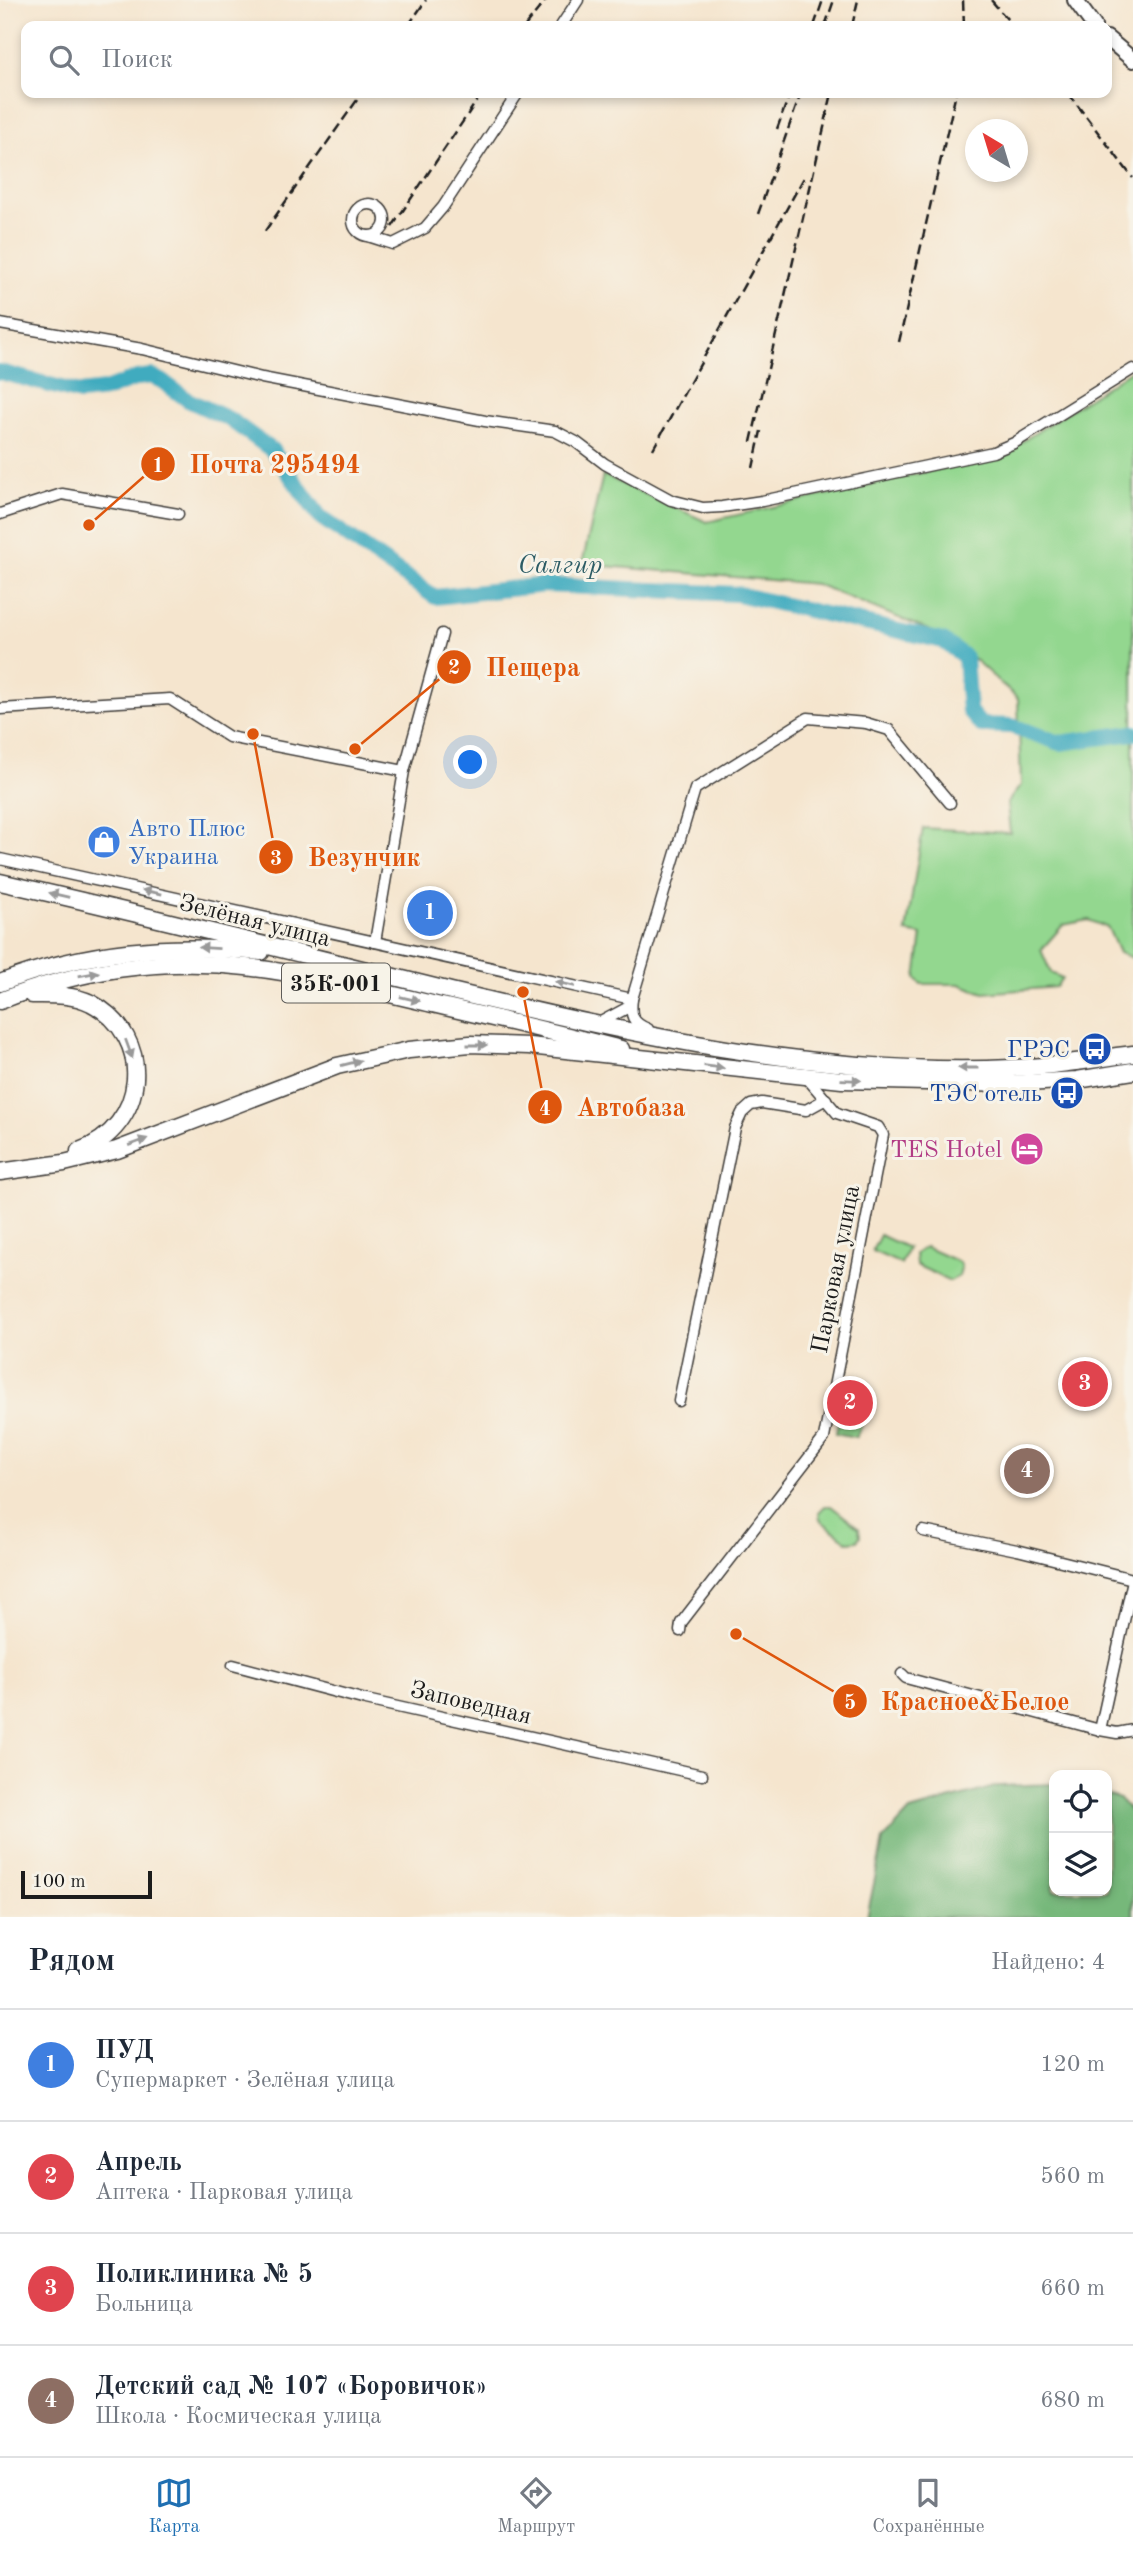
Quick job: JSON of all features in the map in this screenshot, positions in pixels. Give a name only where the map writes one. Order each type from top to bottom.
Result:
[{"type":"main road","name":"Зелёная улица","points":[[0,882],[593,1024],[705,1046],[807,1059]]},
{"type":"main road","points":[[0,983],[63,963],[152,948],[221,948],[301,956]]},
{"type":"main road","name":"35К-001","points":[[6,998],[67,978],[116,970],[187,964],[246,967],[367,989],[668,1061],[807,1078],[1010,1084],[1077,1080],[1133,1071]]},
{"type":"main road","points":[[0,1164],[60,1156],[80,1151],[103,1140],[120,1124],[130,1107],[135,1085],[129,1046],[116,1024],[100,1009],[80,999],[60,995],[6,998]]},
{"type":"main road","points":[[0,1172],[64,1163],[117,1150],[300,1079],[368,1058],[410,1050],[470,1044],[517,1046],[668,1061]]},
{"type":"main road","name":"35К-001","points":[[807,1059],[903,1068],[1009,1069],[1058,1066],[1133,1054]]},
{"type":"street","points":[[564,21],[578,0]]},
{"type":"street","points":[[1074,0],[1090,21]]},
{"type":"street","points":[[1112,42],[1133,60]]},
{"type":"street","points":[[368,236],[393,244],[425,228],[443,207],[515,98]]},
{"type":"street","points":[[0,324],[142,348],[262,378],[472,419],[555,431],[576,442],[605,464],[671,500],[703,508],[722,508],[762,501],[992,452],[1014,443],[1133,369]]},
{"type":"street","points":[[0,514],[62,494],[178,514]]},
{"type":"street","points":[[375,942],[404,771],[442,634]]},
{"type":"street","points":[[0,709],[170,699],[229,737],[404,771]]},
{"type":"street","points":[[807,1059],[760,1048],[647,1029],[637,1025],[631,1016],[631,1003],[695,789],[808,718],[866,723],[888,730],[950,803]]},
{"type":"street","points":[[0,859],[375,942],[631,1003]]},
{"type":"street","points":[[593,1024],[617,1014],[631,1003]]},
{"type":"street","points":[[1115,1073],[1133,1079]]},
{"type":"street","name":"Парковая улица","points":[[680,1630],[681,1623],[824,1438],[883,1135],[878,1126],[837,1113],[807,1078]]},
{"type":"street","points":[[679,1401],[735,1128],[742,1113],[751,1105],[762,1103],[806,1110],[826,1099]]},
{"type":"street","points":[[923,1531],[1017,1550],[1133,1580],[1100,1730]]},
{"type":"street","name":"Заповедная","points":[[233,1665],[366,1700],[702,1775]]},
{"type":"street","points":[[902,1674],[906,1678],[1100,1730],[1117,1733],[1133,1730]]},
{"type":"green space","points":[[1133,369],[1133,958],[1119,953],[1108,928],[1089,920],[1063,925],[1041,950],[1051,973],[1062,978],[1056,987],[984,993],[959,984],[921,984],[916,978],[922,935],[906,932],[923,828],[1010,833],[1007,803],[1021,785],[1018,699],[953,640],[816,584],[582,564],[603,475],[707,522],[1003,454]]},
{"type":"green space","points":[[880,1235],[908,1248],[901,1264],[872,1251]]},
{"type":"green space","points":[[925,1247],[959,1262],[959,1276],[950,1281],[916,1265],[915,1254]]},
{"type":"green space","points":[[841,1412],[863,1422],[856,1437],[836,1433]]},
{"type":"green space","points":[[825,1506],[831,1506],[859,1528],[860,1536],[857,1541],[848,1542],[820,1520],[819,1512]]},
{"type":"green space","points":[[1049,1784],[1049,1896],[1112,1896],[1112,1797],[1120,1799],[1133,1815],[1133,1917],[867,1917],[883,1840],[910,1811],[998,1786]]},
{"type":"waterway","name":"Салгир","points":[[0,372],[80,393],[105,390],[137,378],[151,376],[162,381],[188,400],[229,419],[272,450],[320,517],[435,597],[545,585],[737,594],[943,641],[965,657],[969,711],[981,725],[1012,726],[1060,743],[1133,733]]},
{"type":"railway","points":[[411,21],[426,0]]},
{"type":"railway","points":[[529,21],[546,0]]},
{"type":"railway","points":[[816,21],[823,0]]},
{"type":"railway","points":[[827,21],[834,0]]},
{"type":"railway","points":[[853,21],[858,0]]},
{"type":"railway","points":[[963,0],[964,21]]},
{"type":"railway","points":[[991,0],[1009,21]]},
{"type":"railway","points":[[265,231],[358,98]]},
{"type":"railway","points":[[392,227],[479,98]]},
{"type":"railway","points":[[777,129],[788,98]]},
{"type":"railway","points":[[758,214],[799,98]]},
{"type":"railway","points":[[751,442],[831,98]]},
{"type":"railway","points":[[899,342],[955,98]]},
{"type":"railway","points":[[1072,98],[1133,178]]},
{"type":"railway","points":[[653,449],[806,174]]},
{"type":"railway","points":[[753,468],[761,431]]},
{"type":"place","name":"Почта 295494","points":[[89,525]]},
{"type":"place","name":"Везунчик","points":[[253,734]]},
{"type":"place","name":"Пещера","points":[[355,749]]},
{"type":"place","name":"Авто Плюс Украина","points":[[104,842]]},
{"type":"place","name":"ПУД","points":[[430,913]]},
{"type":"place","name":"Автобаза","points":[[523,992]]},
{"type":"place","name":"ГРЭС","points":[[1095,1049]]},
{"type":"place","name":"ТЭС отель","points":[[1067,1093]]},
{"type":"place","name":"TES Hotel","points":[[1027,1149]]},
{"type":"place","name":"Поликлиника № 5","points":[[1085,1384]]},
{"type":"place","name":"Апрель","points":[[850,1403]]},
{"type":"place","name":"Детский сад № 107 «Боровичок»","points":[[1027,1471]]},
{"type":"place","name":"Красное&Белое","points":[[736,1634]]}]
